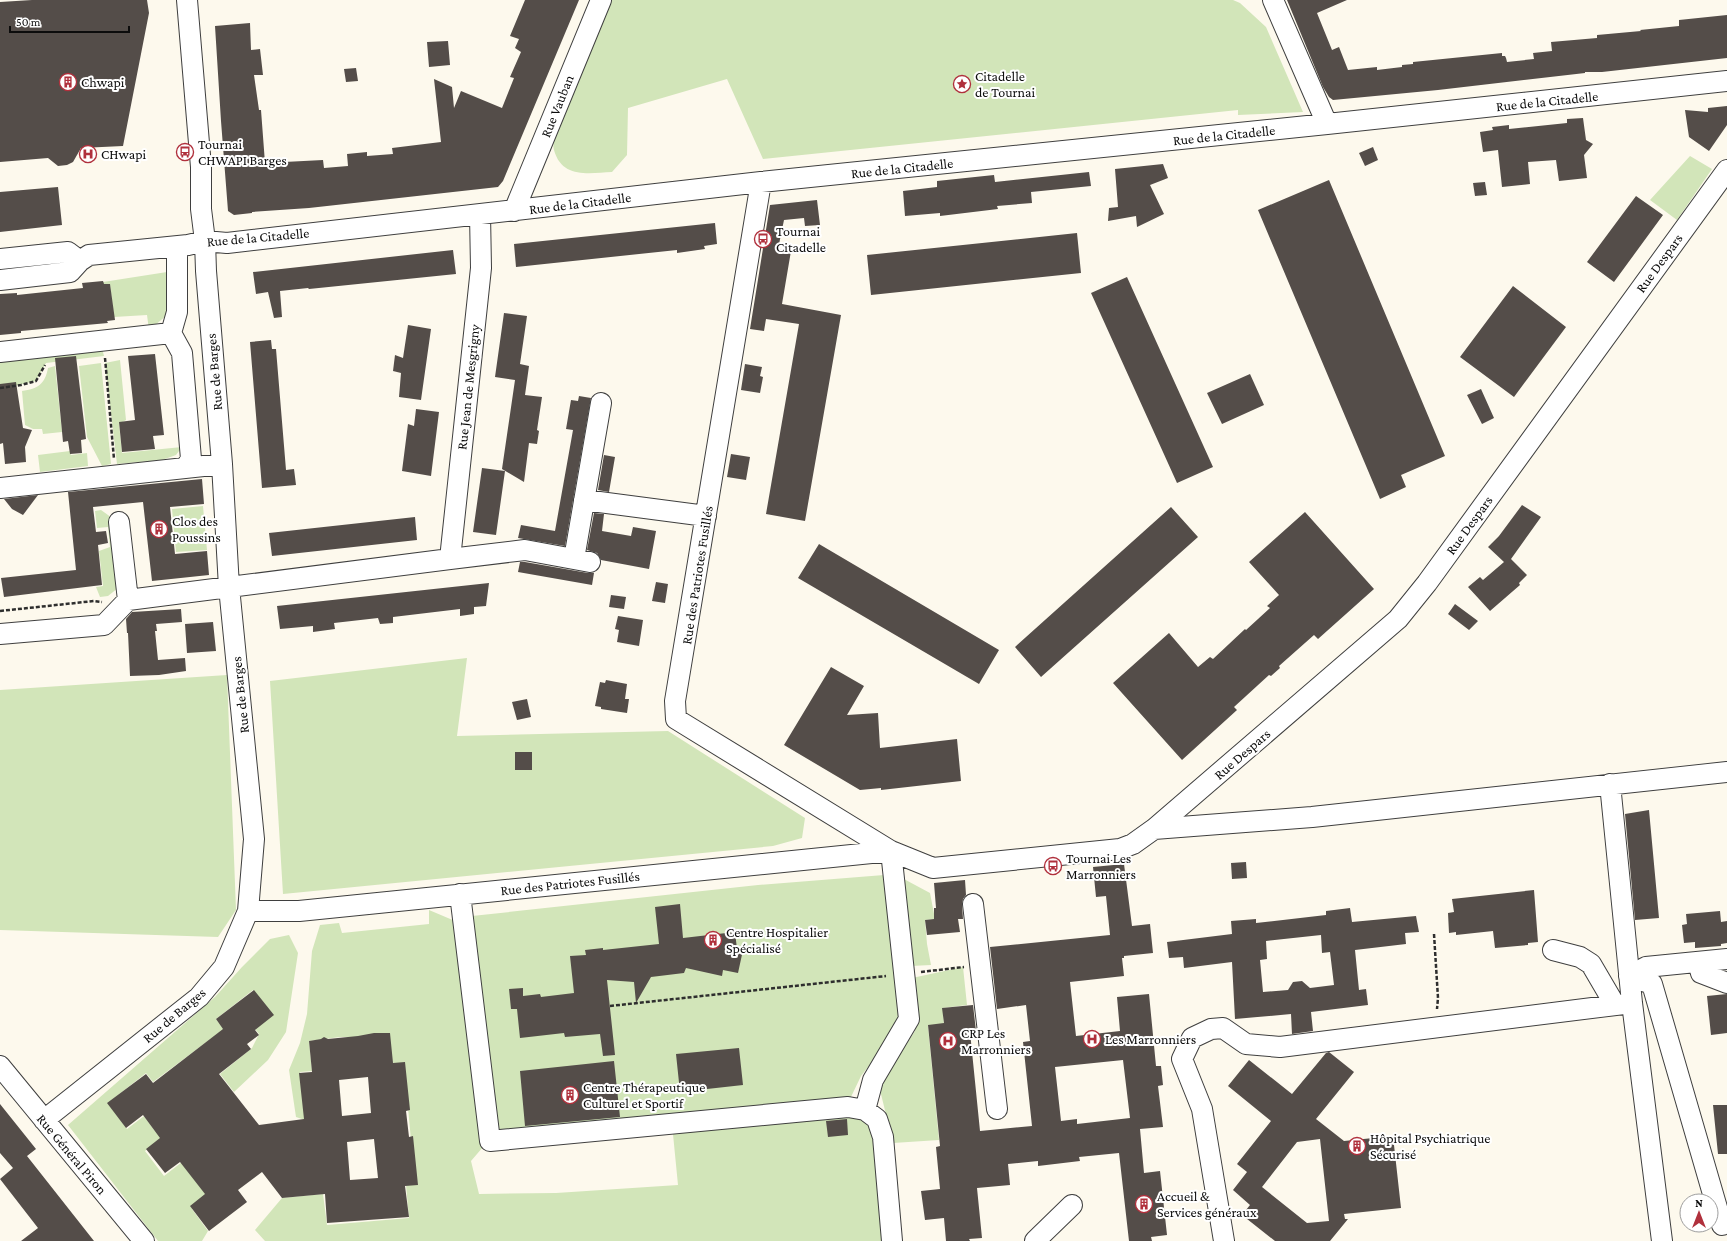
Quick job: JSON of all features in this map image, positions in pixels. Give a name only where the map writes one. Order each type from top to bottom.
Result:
[{"type":"street","name":"Rue Vauban","points":[[514,211],[601,0]]},
{"type":"street","points":[[1273,0],[1327,124]]},
{"type":"street","name":"Rue de Barges","points":[[44,1120],[198,997],[224,967],[248,911],[254,839],[229,587],[222,464],[206,271],[205,241],[201,209],[201,181],[190,168],[179,16],[188,2]]},
{"type":"street","name":"Rue de la Citadelle","points":[[0,280],[70,272],[80,261],[89,255],[177,246],[205,241],[226,243],[761,182],[1727,81]]},
{"type":"street","name":"Rue Despars","points":[[1154,828],[1398,619],[1426,584],[1727,170]]},
{"type":"street","name":"Rue des Patriotes Fusillés","points":[[761,182],[676,701],[676,720],[892,850],[933,868],[1120,849],[1133,844],[1154,828]]},
{"type":"street","name":"Rue Jean de Mesgrigny","points":[[450,559],[481,268],[480,214]]},
{"type":"street","points":[[177,246],[177,312],[171,333],[182,353],[191,459],[185,468]]},
{"type":"street","points":[[0,259],[68,252],[80,261]]},
{"type":"street","name":"Rue de la Citadelle","points":[[0,270],[80,261]]},
{"type":"street","points":[[0,352],[171,333]]},
{"type":"street","points":[[0,634],[104,625],[126,602],[229,587],[524,550],[582,560],[584,500],[601,404]]},
{"type":"street","points":[[0,488],[222,464]]},
{"type":"street","points":[[584,500],[706,516]]},
{"type":"street","points":[[119,522],[126,602]]},
{"type":"street","points":[[1154,828],[1312,817],[1727,772]]},
{"type":"street","points":[[1610,784],[1629,976],[1623,1004],[1662,1241]]},
{"type":"street","points":[[865,1110],[873,1080],[910,1019],[892,850]]},
{"type":"street","name":"Rue des Patriotes Fusillés","points":[[248,911],[299,911],[892,850]]},
{"type":"street","points":[[460,894],[490,1141],[848,1107],[865,1110],[877,1119],[882,1137],[892,1241]]},
{"type":"street","points":[[974,904],[997,1109]]},
{"type":"street","points":[[1553,950],[1580,957],[1591,964],[1623,1004]]},
{"type":"street","points":[[1629,976],[1646,967],[1727,959]]},
{"type":"street","points":[[1698,962],[1701,973],[1727,983]]},
{"type":"street","points":[[1629,976],[1652,984],[1722,1225]]},
{"type":"street","points":[[1224,1241],[1202,1109],[1182,1059],[1192,1038],[1210,1029],[1223,1028],[1246,1044],[1280,1047],[1623,1004]]},
{"type":"street","name":"Rue Général Piron","points":[[0,1066],[144,1241]]},
{"type":"street","points":[[1036,1241],[1072,1205]]},
{"type":"path","points":[[104,356],[110,398],[115,476]]},
{"type":"path","points":[[0,388],[36,381],[46,363]]},
{"type":"path","points":[[0,611],[94,601],[126,602]]},
{"type":"path","points":[[1433,1027],[1438,998],[1434,934]]},
{"type":"path","points":[[610,1006],[980,965]]},
{"type":"green space","points":[[611,0],[1233,0],[1240,3],[1266,27],[1303,112],[1238,115],[1238,110],[763,159],[727,79],[628,108],[627,155],[612,172],[577,172],[563,166],[554,150],[554,142],[557,128]]},
{"type":"green space","points":[[1690,156],[1712,169],[1677,220],[1650,200]]},
{"type":"green space","points":[[167,272],[172,311],[149,330],[147,315],[114,317],[110,285],[103,285],[103,282]]},
{"type":"green space","points":[[102,348],[104,356],[46,363],[36,381],[0,389],[0,359]]},
{"type":"green space","points":[[120,360],[126,420],[119,424],[122,453],[182,447],[176,455],[162,460],[117,464],[105,363]]},
{"type":"green space","points":[[101,363],[111,464],[102,466],[87,437],[79,366]]},
{"type":"green space","points":[[55,366],[62,432],[43,434],[42,429],[33,429],[25,425],[22,391],[32,389],[40,385],[47,374],[48,368]]},
{"type":"green space","points":[[70,451],[71,455],[87,453],[88,466],[40,472],[38,455]]},
{"type":"green space","points":[[203,506],[207,550],[176,552],[172,509]]},
{"type":"green space","points":[[101,510],[115,520],[118,588],[108,596],[100,597],[96,587],[103,586],[99,551],[110,547],[108,527],[97,528],[95,511]]},
{"type":"green space","points":[[467,658],[457,736],[668,731],[805,818],[802,838],[773,846],[283,894],[270,681]]},
{"type":"green space","points":[[227,675],[236,910],[218,937],[0,930],[0,690]]},
{"type":"green space","points":[[884,875],[899,1013],[899,1027],[861,1076],[850,1099],[500,1136],[472,916],[758,885]]},
{"type":"green space","points":[[902,878],[930,893],[935,919],[925,920],[931,965],[911,966]]},
{"type":"green space","points":[[429,910],[455,921],[483,1147],[471,1161],[479,1194],[556,1193],[678,1185],[672,1124],[848,1107],[877,1119],[892,1241],[265,1241],[255,1230],[282,1198],[323,1194],[327,1225],[409,1218],[406,1185],[415,1183],[404,1065],[389,1066],[359,1037],[340,1037],[309,1041],[312,1071],[300,1072],[305,1120],[296,1117],[289,1070],[300,1043],[307,1014],[312,951],[320,925],[339,923],[342,933],[429,924]]},
{"type":"green space","points":[[289,935],[298,953],[286,1032],[268,1060],[234,1092],[220,1074],[252,1048],[259,1034],[255,1029],[273,1015],[253,990],[216,1019],[224,1029],[153,1082],[146,1073],[108,1103],[127,1129],[144,1116],[155,1131],[174,1129],[145,1151],[164,1176],[182,1162],[208,1196],[192,1209],[208,1231],[202,1241],[158,1241],[68,1125],[215,997],[270,939]]},
{"type":"green space","points":[[963,967],[967,1005],[943,1008],[944,1026],[928,1026],[939,1140],[893,1143],[879,1086],[915,1031],[912,978]]},
{"type":"building","name":"Chwapi","points":[[32,0],[147,0],[149,13],[123,146],[81,148],[73,162],[67,165],[58,166],[48,158],[0,162],[0,2]]},
{"type":"building","points":[[525,0],[579,0],[503,181],[498,187],[234,215],[228,211],[215,26],[250,23],[251,50],[260,49],[263,75],[254,75],[259,110],[261,110],[265,163],[323,160],[324,168],[348,166],[347,154],[367,152],[367,156],[393,154],[392,148],[441,142],[434,79],[452,87],[454,108],[461,91],[502,108],[514,78],[510,77],[521,52],[515,48],[519,39],[510,36]]},
{"type":"building","points":[[1287,0],[1347,0],[1317,13],[1332,50],[1339,47],[1348,70],[1377,67],[1377,70],[1402,67],[1402,65],[1413,64],[1413,62],[1502,53],[1502,56],[1505,56],[1507,62],[1534,59],[1533,53],[1552,51],[1551,42],[1597,38],[1597,35],[1679,26],[1679,20],[1727,15],[1727,58],[1333,100],[1329,97],[1323,87]]},
{"type":"building","points":[[448,41],[450,65],[429,67],[427,42]]},
{"type":"building","points":[[356,68],[358,81],[346,82],[344,69]]},
{"type":"building","points":[[1727,106],[1727,125],[1709,151],[1689,137],[1685,110],[1708,112],[1708,108]]},
{"type":"building","points":[[1583,118],[1586,140],[1593,144],[1584,155],[1587,178],[1559,181],[1556,160],[1528,162],[1530,184],[1502,187],[1498,150],[1483,152],[1480,132],[1493,130],[1492,127],[1509,125],[1509,129],[1567,123],[1567,119]]},
{"type":"building","points":[[1373,147],[1378,160],[1365,166],[1359,153]]},
{"type":"building","points":[[1163,164],[1168,178],[1150,185],[1164,214],[1137,227],[1136,216],[1108,221],[1109,208],[1118,207],[1115,169]]},
{"type":"building","points":[[1089,172],[1091,186],[1031,192],[1032,203],[997,206],[998,209],[940,216],[940,213],[905,216],[903,191],[937,187],[937,181],[994,175],[995,182]]},
{"type":"building","points":[[1329,180],[1445,456],[1401,475],[1406,487],[1380,499],[1258,210]]},
{"type":"building","points":[[1485,182],[1487,195],[1475,196],[1473,183]]},
{"type":"building","points":[[58,187],[62,225],[0,232],[0,192]]},
{"type":"building","points":[[1636,196],[1663,215],[1614,282],[1587,262]]},
{"type":"building","points":[[817,200],[820,225],[805,226],[804,218],[784,220],[778,249],[791,251],[782,304],[841,315],[805,521],[766,514],[799,324],[766,319],[764,331],[750,329],[770,205]]},
{"type":"building","points":[[715,223],[717,244],[704,246],[705,249],[677,253],[677,250],[516,267],[514,244]]},
{"type":"building","points":[[1077,233],[1081,273],[871,295],[867,255]]},
{"type":"building","points":[[453,250],[456,274],[280,291],[282,317],[274,318],[268,292],[256,294],[253,272]]},
{"type":"building","points":[[1127,277],[1213,467],[1177,483],[1091,293]]},
{"type":"building","points":[[103,281],[104,284],[110,284],[115,320],[107,321],[108,323],[21,331],[21,333],[0,335],[0,294],[17,293],[17,295],[83,288],[82,283]]},
{"type":"building","points":[[1513,286],[1566,327],[1514,397],[1460,357]]},
{"type":"building","points":[[504,313],[527,316],[520,364],[529,366],[525,395],[542,397],[537,430],[539,431],[537,444],[529,443],[524,482],[502,469],[515,380],[495,377]]},
{"type":"building","points":[[408,325],[431,329],[421,400],[399,397],[401,373],[393,371],[395,355],[403,358]]},
{"type":"building","points":[[271,340],[272,349],[276,349],[286,470],[294,469],[296,485],[262,488],[250,342]]},
{"type":"building","points":[[155,354],[164,435],[153,436],[155,449],[122,452],[119,422],[135,420],[128,356]]},
{"type":"building","points":[[76,356],[86,439],[81,440],[82,453],[70,454],[68,441],[63,442],[55,358]]},
{"type":"building","points":[[745,364],[762,367],[760,376],[763,377],[760,393],[741,390]]},
{"type":"building","points":[[1250,374],[1264,405],[1222,424],[1207,393]]},
{"type":"building","points":[[16,382],[23,428],[32,430],[25,447],[26,462],[5,464],[3,443],[0,444],[0,384]]},
{"type":"building","points":[[1481,389],[1494,418],[1482,424],[1467,395]]},
{"type":"building","points":[[579,396],[591,398],[565,546],[518,538],[521,525],[555,531],[573,430],[566,429],[571,400],[578,401]]},
{"type":"building","points":[[416,409],[439,412],[431,476],[402,471],[408,424],[414,426]]},
{"type":"building","points":[[731,454],[750,457],[746,480],[727,477]]},
{"type":"building","points":[[604,455],[615,457],[609,492],[598,490]]},
{"type":"building","points":[[482,468],[505,471],[496,535],[473,532]]},
{"type":"building","points":[[202,479],[204,504],[170,507],[175,554],[207,551],[209,575],[152,581],[143,502],[93,507],[96,532],[106,531],[108,543],[98,545],[102,585],[4,597],[1,578],[76,570],[68,492]]},
{"type":"building","points":[[38,495],[23,515],[12,509],[4,499]]},
{"type":"building","points":[[1522,505],[1541,517],[1511,559],[1527,575],[1519,583],[1520,585],[1490,611],[1468,587],[1480,577],[1483,580],[1504,562],[1488,547],[1499,536]]},
{"type":"building","points":[[1171,507],[1198,537],[1041,677],[1015,647]]},
{"type":"building","points":[[1305,512],[1374,589],[1318,639],[1314,635],[1279,666],[1280,668],[1271,676],[1269,675],[1234,707],[1237,710],[1182,760],[1113,683],[1169,633],[1198,667],[1210,657],[1213,659],[1245,629],[1246,630],[1270,608],[1267,606],[1279,595],[1249,562]]},
{"type":"building","points":[[594,513],[604,514],[602,531],[631,536],[633,527],[656,531],[649,569],[601,560],[597,553],[587,550]]},
{"type":"building","points":[[415,517],[417,540],[272,556],[269,533]]},
{"type":"building","points":[[819,544],[999,650],[979,684],[798,578]]},
{"type":"building","points":[[520,562],[594,573],[592,585],[518,572]]},
{"type":"building","points":[[656,582],[668,584],[665,603],[652,601]]},
{"type":"building","points":[[489,583],[486,606],[474,607],[474,614],[460,616],[460,609],[393,617],[393,623],[380,624],[378,618],[334,623],[335,629],[313,632],[313,626],[280,629],[277,606]]},
{"type":"building","points":[[611,595],[626,597],[624,609],[609,607]]},
{"type":"building","points":[[1455,604],[1478,621],[1469,630],[1448,614]]},
{"type":"building","points":[[181,609],[182,622],[156,624],[157,631],[155,631],[158,660],[185,658],[186,671],[159,675],[130,676],[126,619],[132,612]]},
{"type":"building","points":[[618,616],[643,620],[639,646],[617,642],[619,630],[615,629]]},
{"type":"building","points":[[213,622],[216,651],[187,653],[185,624]]},
{"type":"building","points":[[831,667],[864,686],[847,715],[878,713],[880,748],[957,739],[961,781],[881,790],[881,788],[860,790],[784,745]]},
{"type":"building","points":[[606,680],[627,684],[625,699],[629,699],[627,713],[601,709],[601,707],[595,706],[600,682],[605,683]]},
{"type":"building","points":[[527,699],[531,717],[517,720],[512,702]]},
{"type":"building","points":[[515,752],[532,752],[532,770],[515,770]]},
{"type":"building","points":[[1649,810],[1659,918],[1635,920],[1625,814]]},
{"type":"building","points":[[1246,862],[1247,878],[1232,879],[1231,863]]},
{"type":"building","name":"Les Marronniers","points":[[1124,864],[1132,926],[1150,924],[1153,953],[1124,956],[1124,958],[1122,958],[1124,976],[1070,982],[1076,1036],[1120,1031],[1117,997],[1149,994],[1156,1066],[1161,1066],[1163,1085],[1158,1086],[1163,1127],[1140,1129],[1144,1173],[1160,1171],[1167,1235],[1151,1237],[1152,1241],[1129,1241],[1119,1153],[1079,1157],[1080,1161],[1038,1166],[1038,1161],[1008,1164],[1010,1185],[977,1188],[982,1238],[969,1239],[970,1241],[946,1241],[944,1218],[925,1220],[921,1191],[940,1189],[936,1147],[940,1146],[928,1025],[944,1023],[942,1008],[973,1005],[976,1031],[970,1032],[980,1131],[1032,1126],[1023,1042],[1030,1041],[1026,1005],[997,1009],[990,947],[1110,935],[1106,896],[1096,897],[1093,867]],"holes":[[[1123,1060],[1130,1118],[1077,1124],[1077,1119],[1061,1121],[1055,1067]]]},
{"type":"building","points":[[965,880],[966,895],[963,899],[962,905],[963,919],[958,919],[960,932],[927,935],[925,920],[934,919],[934,908],[936,908],[934,883]]},
{"type":"building","points":[[1534,890],[1538,942],[1528,943],[1528,945],[1495,948],[1493,931],[1456,935],[1456,932],[1449,933],[1448,913],[1454,912],[1452,899]]},
{"type":"building","points":[[680,904],[683,938],[735,932],[737,949],[743,950],[738,973],[723,970],[722,976],[686,968],[684,973],[651,977],[636,1003],[634,982],[607,980],[615,1055],[603,1056],[600,1034],[565,1037],[564,1033],[520,1038],[517,1009],[511,1009],[509,989],[523,988],[523,996],[540,994],[541,997],[574,993],[570,956],[586,955],[585,950],[603,948],[603,950],[659,944],[655,907]]},
{"type":"building","points":[[1350,908],[1352,922],[1416,916],[1419,932],[1405,933],[1406,944],[1355,950],[1359,990],[1366,989],[1368,1005],[1311,1012],[1313,1031],[1292,1034],[1291,1014],[1235,1019],[1232,962],[1184,968],[1183,957],[1169,958],[1167,942],[1232,934],[1231,921],[1256,919],[1256,923],[1326,915],[1326,911]],"holes":[[[1321,935],[1322,953],[1330,952],[1334,985],[1310,988],[1302,981],[1293,982],[1288,990],[1263,992],[1260,960],[1267,959],[1266,941]]]},
{"type":"building","points":[[1720,911],[1721,922],[1727,921],[1727,943],[1721,944],[1721,946],[1695,948],[1695,942],[1684,943],[1682,925],[1687,924],[1686,914]]},
{"type":"building","points":[[254,990],[274,1015],[255,1030],[259,1035],[247,1044],[251,1049],[219,1074],[259,1125],[304,1119],[299,1073],[312,1072],[309,1041],[324,1037],[328,1039],[374,1033],[390,1033],[393,1063],[405,1062],[410,1110],[406,1111],[409,1137],[413,1136],[418,1185],[405,1186],[409,1217],[327,1223],[325,1194],[282,1198],[262,1172],[238,1190],[247,1202],[209,1231],[190,1206],[205,1194],[180,1162],[165,1173],[146,1149],[160,1138],[143,1115],[126,1128],[107,1103],[146,1074],[153,1083],[223,1029],[216,1019]],"holes":[[[368,1077],[371,1113],[342,1116],[339,1080]],[[374,1139],[378,1178],[350,1180],[347,1142]]]},
{"type":"building","points":[[1727,994],[1727,1033],[1711,1035],[1707,996]]},
{"type":"building","name":"Centre Thérapeutique Culturel et Sportif","points":[[739,1048],[743,1085],[680,1092],[676,1054]]},
{"type":"building","name":"Hôpital Psychiatrique Sécurisé","points":[[1329,1052],[1354,1072],[1316,1119],[1344,1141],[1393,1136],[1401,1208],[1344,1214],[1345,1219],[1348,1219],[1330,1241],[1275,1241],[1242,1215],[1250,1205],[1233,1190],[1247,1172],[1237,1164],[1271,1121],[1228,1086],[1249,1060],[1292,1094],[1326,1053]],"holes":[[[1320,1139],[1329,1221],[1307,1223],[1262,1187],[1297,1142]]]},
{"type":"building","name":"Centre Thérapeutique Culturel et Sportif","points":[[614,1061],[620,1117],[525,1126],[520,1071]]},
{"type":"building","points":[[0,1104],[36,1149],[27,1156],[94,1241],[21,1241],[38,1228],[0,1179],[13,1168],[0,1153]]},
{"type":"building","points":[[1713,1105],[1727,1105],[1727,1154],[1718,1154]]},
{"type":"building","points":[[847,1119],[848,1135],[828,1137],[826,1121]]},
{"type":"place","name":"Chwapi","points":[[68,82]]},
{"type":"place","name":"Citadelle de Tournai","points":[[962,84]]},
{"type":"place","name":"Tournai CHWAPI Barges","points":[[185,152]]},
{"type":"place","name":"CHwapi","points":[[88,154]]},
{"type":"place","name":"Tournai Citadelle","points":[[763,239]]},
{"type":"place","name":"Clos des Poussins","points":[[159,529]]},
{"type":"place","name":"Tournai Les Marronniers","points":[[1053,866]]},
{"type":"place","name":"Centre Hospitalier Spécialisé","points":[[713,940]]},
{"type":"place","name":"Les Marronniers","points":[[1092,1039]]},
{"type":"place","name":"CRP Les Marronniers","points":[[948,1041]]},
{"type":"place","name":"Centre Thérapeutique Culturel et Sportif","points":[[570,1095]]},
{"type":"place","name":"Hôpital Psychiatrique Sécurisé","points":[[1357,1146]]},
{"type":"place","name":"Accueil & Services généraux","points":[[1144,1204]]}]
